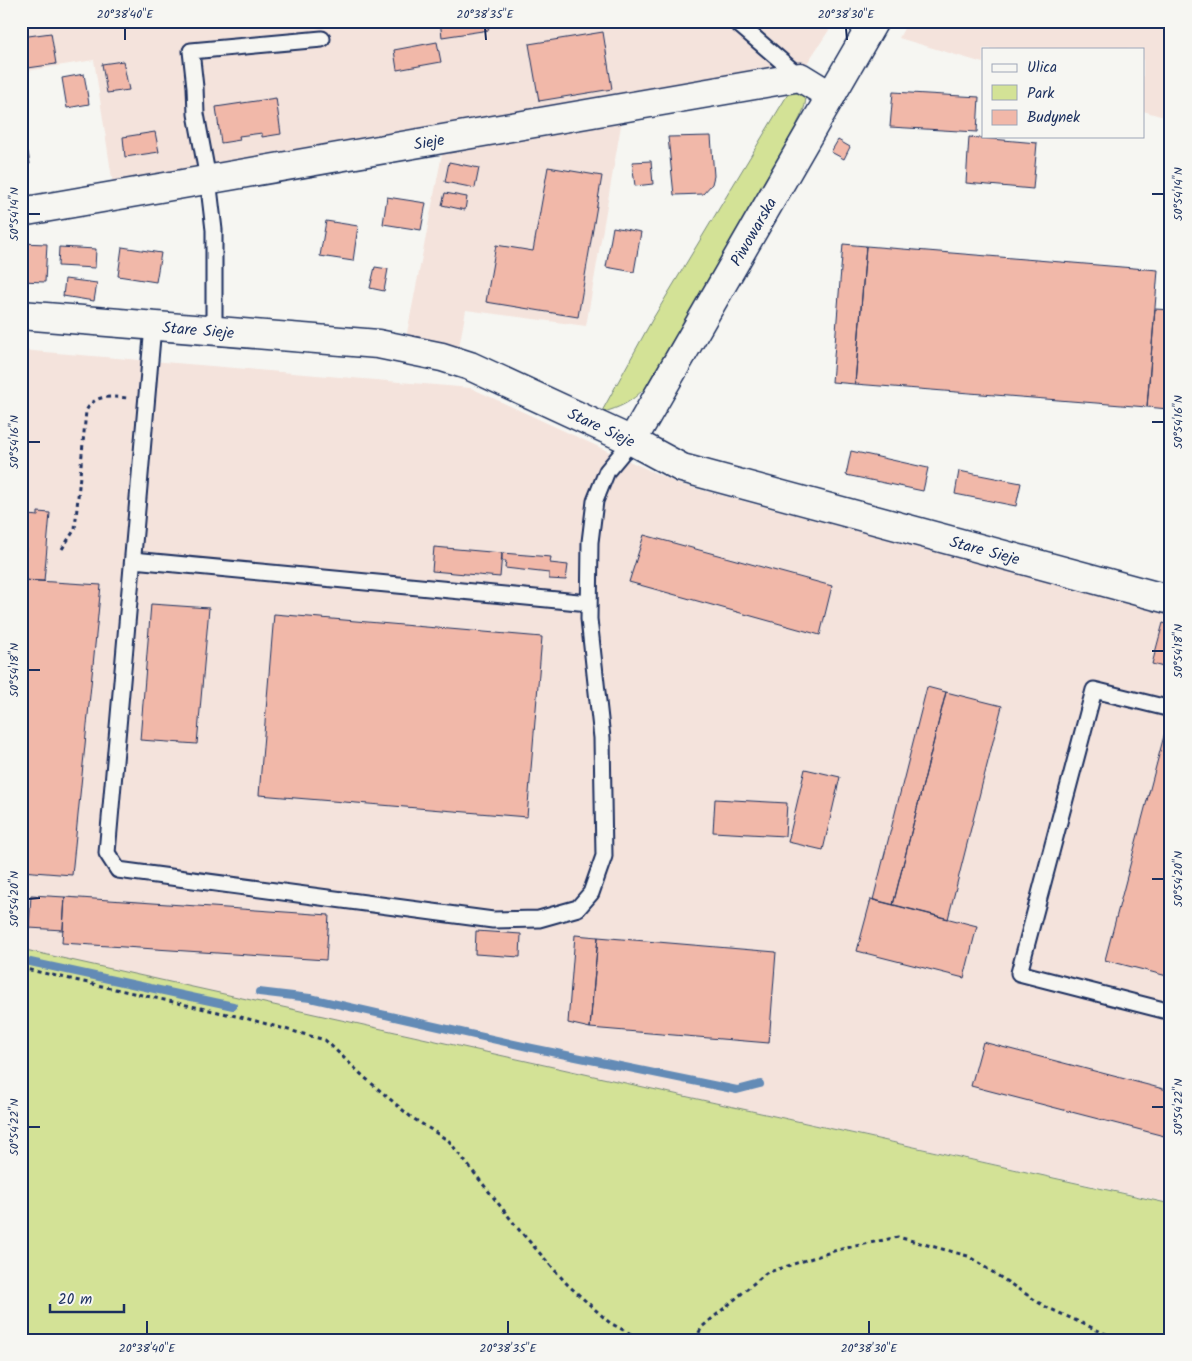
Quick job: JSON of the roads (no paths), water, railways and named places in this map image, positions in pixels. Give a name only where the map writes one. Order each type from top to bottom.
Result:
[{"type":"street","name":"Piwowarska","points":[[632,441],[874,21]]},
{"type":"street","points":[[800,77],[830,96]]},
{"type":"street","name":"Sieje","points":[[21,212],[800,77]]},
{"type":"street","name":"Stare Sieje","points":[[21,315],[378,344],[442,357],[470,366],[632,441],[682,468],[1171,600]]},
{"type":"lane","points":[[735,21],[800,77]]},
{"type":"lane","points":[[214,331],[214,230],[208,179],[196,114],[191,51],[322,39]]},
{"type":"lane","points":[[153,326],[107,853],[118,870],[493,920],[538,919],[578,908],[591,893],[604,856],[602,738],[589,619],[590,542],[595,502],[607,471],[632,441]]},
{"type":"lane","points":[[133,560],[589,603]]},
{"type":"lane","points":[[1171,709],[1094,690],[1019,973],[1171,1012]]},
{"type":"waterway","points":[[21,960],[233,1006]]},
{"type":"waterway","points":[[259,992],[310,998],[532,1048],[737,1090],[760,1084]]}]
